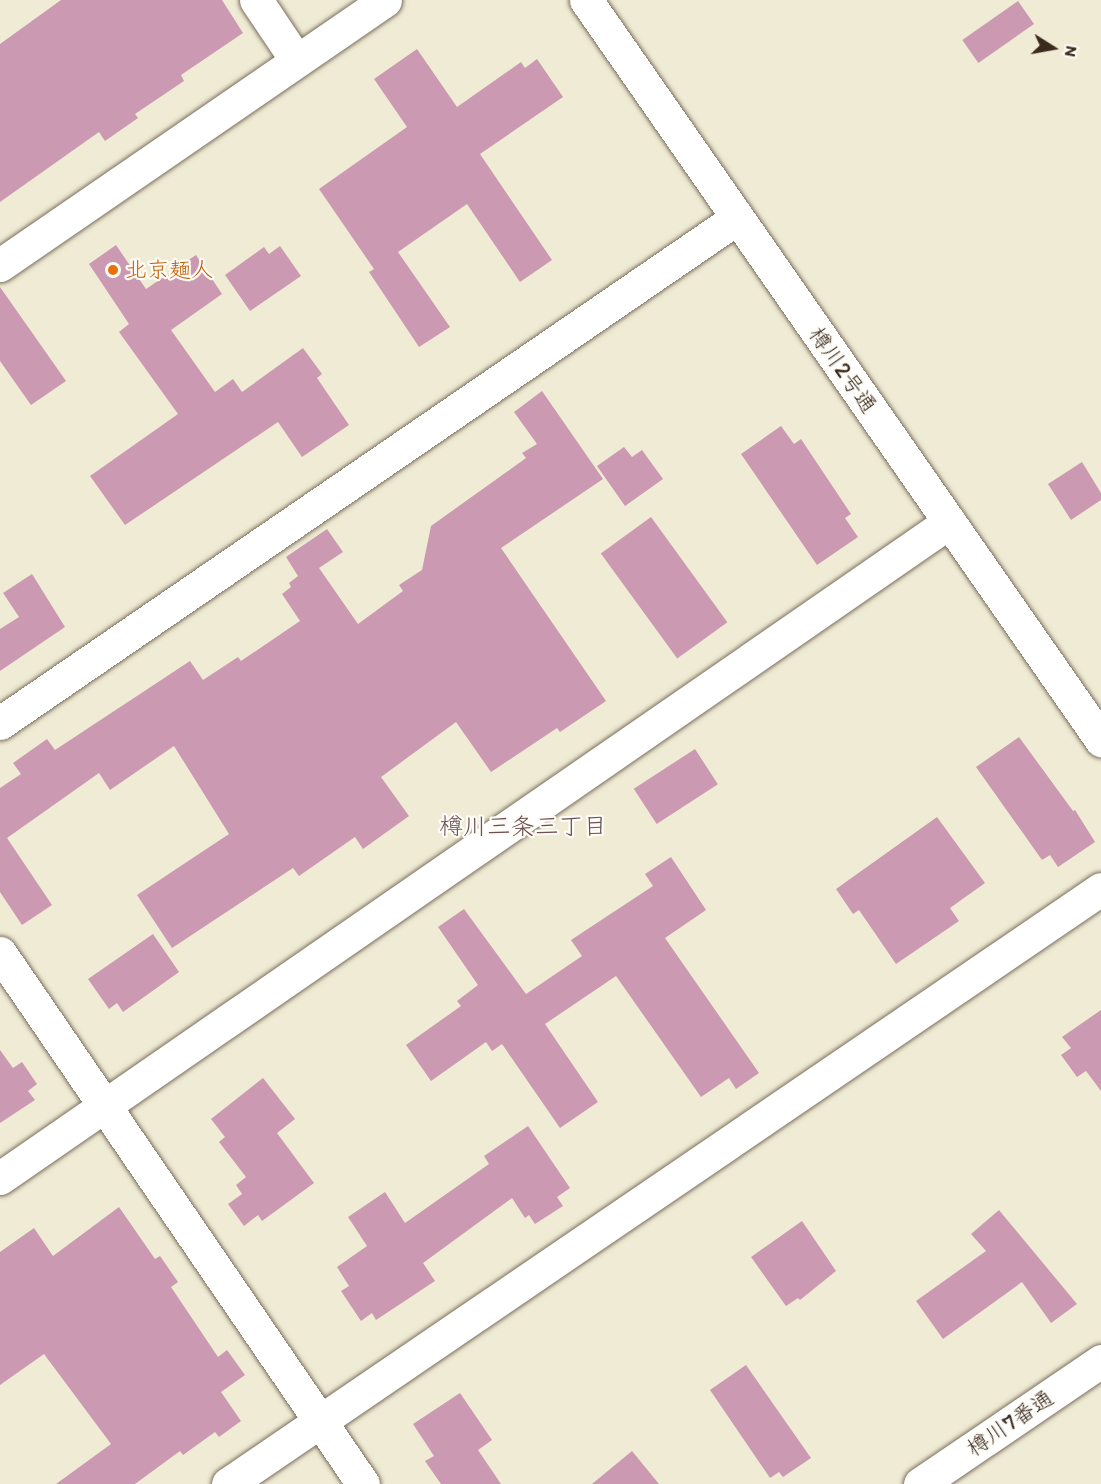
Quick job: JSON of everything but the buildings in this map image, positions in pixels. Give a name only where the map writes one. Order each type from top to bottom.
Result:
[{"type":"street","points":[[256,0],[297,61]]},
{"type":"street","points":[[0,265],[385,0]]},
{"type":"street","name":"樽川2号通","points":[[586,0],[1101,740]]},
{"type":"street","points":[[0,723],[737,218]]},
{"type":"street","points":[[0,1178],[949,522]]},
{"type":"street","points":[[228,1484],[1101,889]]},
{"type":"street","points":[[0,953],[363,1484]]},
{"type":"street","name":"樽川7番通","points":[[920,1484],[1101,1361]]},
{"type":"place","name":"北京麺人","points":[[113,270]]},
{"type":"district","name":"樽川三条三丁目","points":[[523,826]]}]
